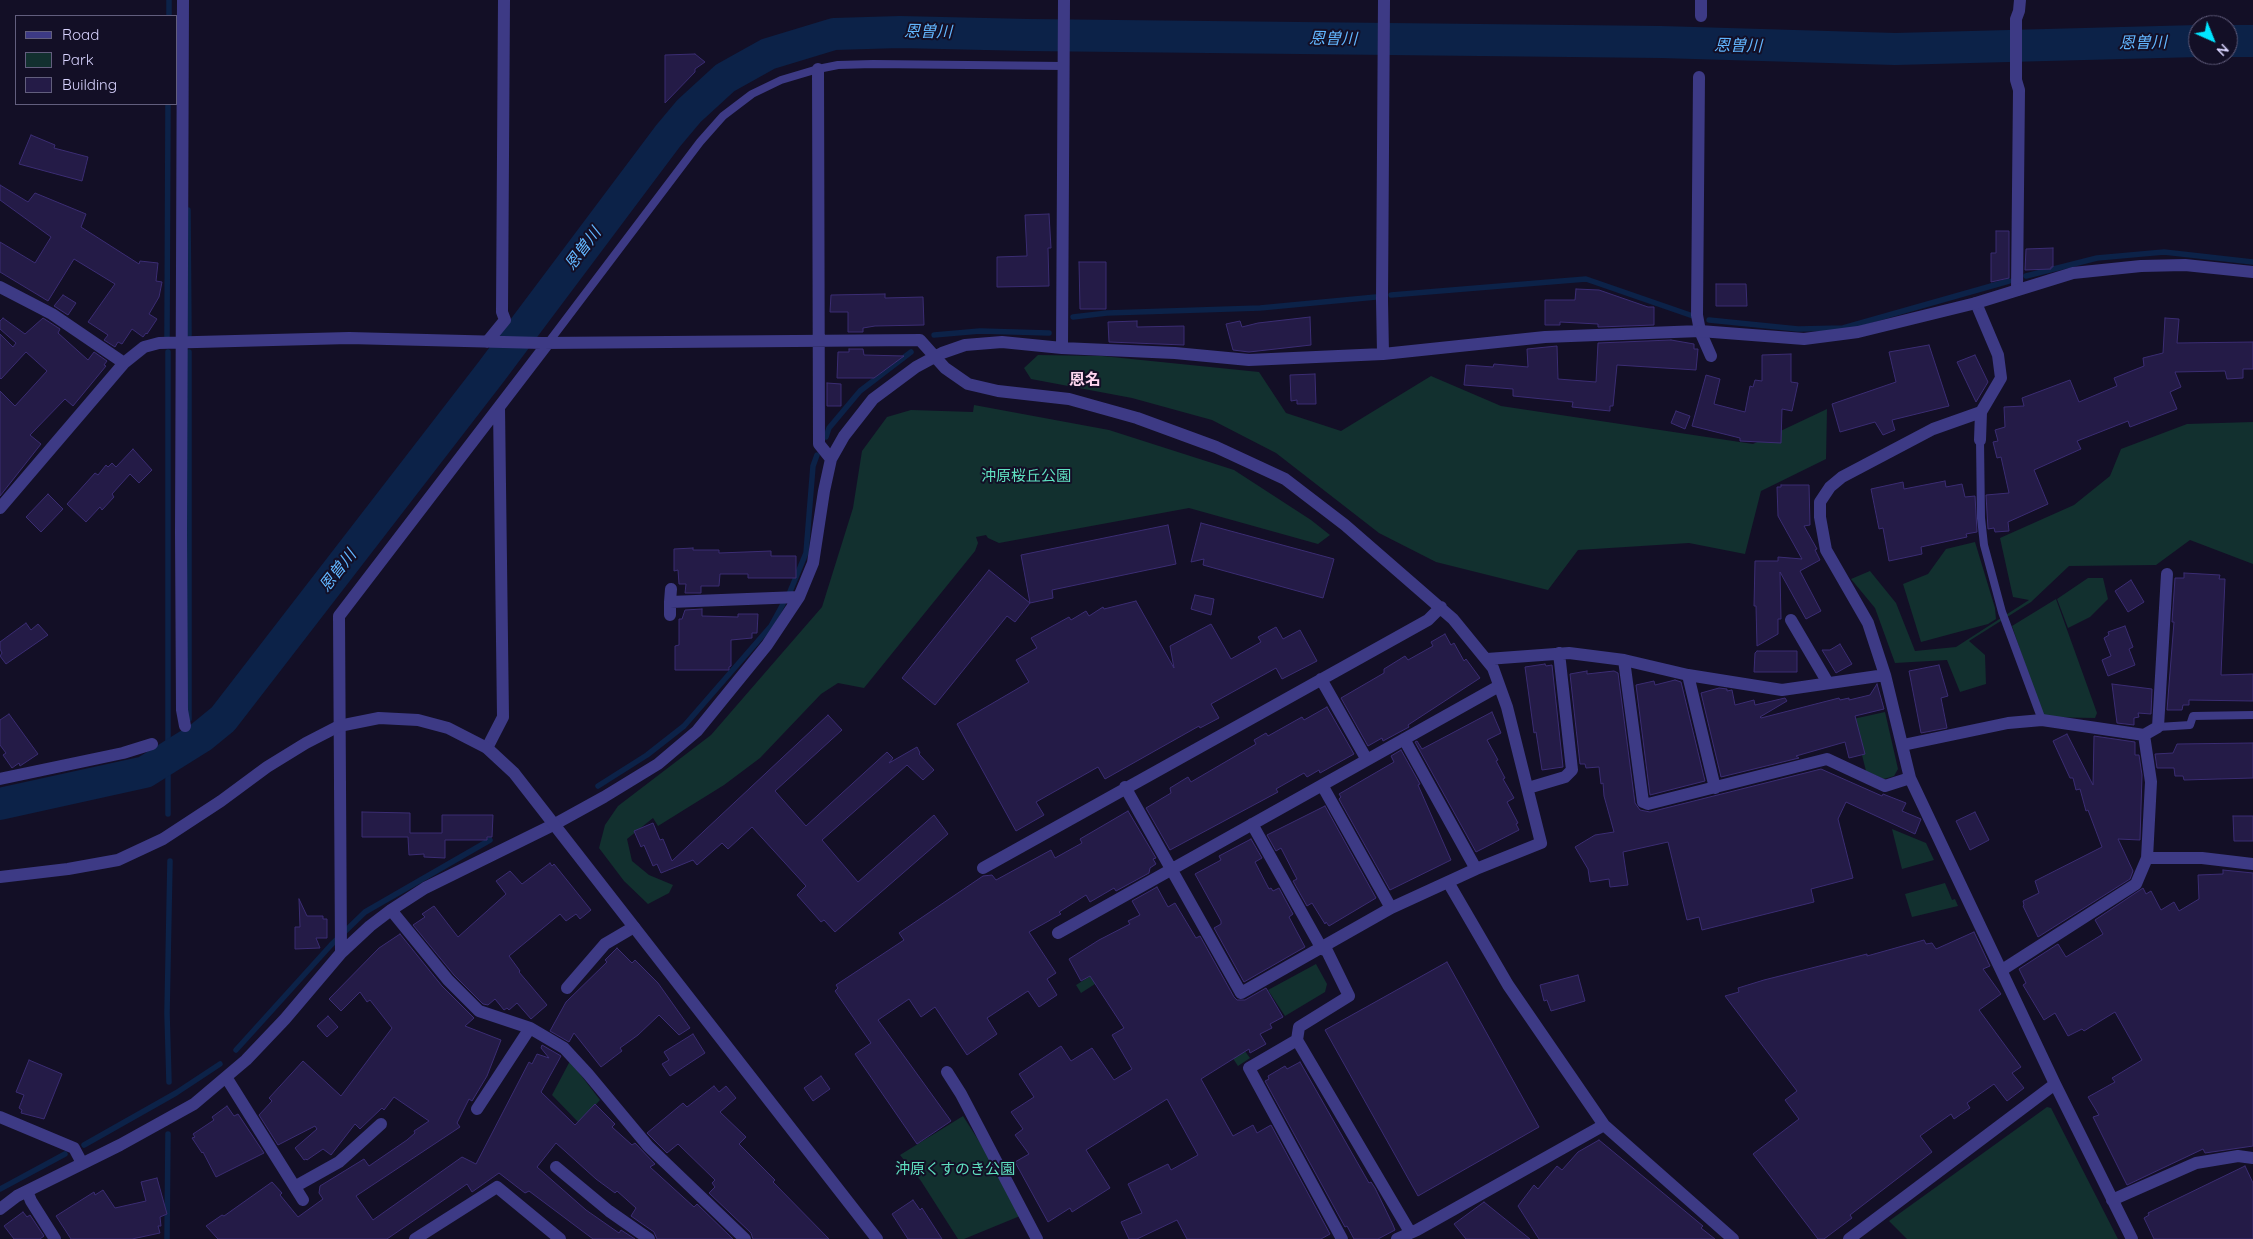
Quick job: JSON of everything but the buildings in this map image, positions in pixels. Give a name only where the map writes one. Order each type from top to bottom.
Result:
[{"type":"street","points":[[183,0],[180,533],[182,710],[185,726]]},
{"type":"street","points":[[492,342],[505,320],[502,312],[504,0]]},
{"type":"street","points":[[1062,348],[1064,0]]},
{"type":"street","points":[[1384,0],[1382,300],[1384,354]]},
{"type":"street","points":[[1701,0],[1701,16]]},
{"type":"street","points":[[2018,290],[2019,90],[2016,80],[2016,19],[2020,11],[2020,0]]},
{"type":"street","points":[[818,69],[819,444],[831,459]]},
{"type":"street","points":[[1700,76],[1697,315],[1700,331],[1711,356]]},
{"type":"street","points":[[0,1208],[27,1191],[120,1145],[194,1104],[246,1060],[285,1019],[341,953],[370,926],[392,910],[426,888],[555,824],[604,797],[658,764],[697,731],[767,645],[799,597],[813,563],[831,459],[844,436],[874,399],[904,375],[950,349],[979,343],[1002,342],[1062,348],[1175,353],[1249,360],[1384,354],[1545,337],[1700,331],[1804,339],[1858,332],[1976,303],[2073,273],[2141,266],[2185,265],[2253,272]]},
{"type":"street","points":[[0,287],[52,314],[124,363]]},
{"type":"street","points":[[1976,303],[1998,355],[2001,378],[1981,412],[1980,440]]},
{"type":"street","points":[[0,508],[124,363],[144,347],[159,343],[349,338],[545,343],[920,340],[934,357],[971,385],[1069,399],[1137,418],[1216,447],[1285,479],[1345,525],[1441,607],[1462,628],[1493,668],[1507,707],[1541,843],[1476,869],[1391,908],[1322,949],[1241,993],[1125,787]]},
{"type":"street","points":[[341,953],[339,616],[500,407],[545,343]]},
{"type":"street","points":[[487,748],[503,717],[500,407]]},
{"type":"street","points":[[1981,412],[1933,429],[1842,476],[1830,487],[1820,502],[1820,517],[1826,550],[1868,623],[1885,675],[1910,778],[2132,1239]]},
{"type":"street","points":[[1903,745],[2008,723],[2042,720],[2144,734],[2158,727],[2167,574]]},
{"type":"street","points":[[670,602],[799,597]]},
{"type":"street","points":[[983,868],[1125,787],[1428,620],[1441,607]]},
{"type":"street","points":[[1791,620],[1828,683]]},
{"type":"street","points":[[1487,659],[1559,653],[1624,660],[1688,675],[1782,690],[1885,675]]},
{"type":"street","points":[[1528,788],[1565,777],[1572,770],[1559,653]]},
{"type":"street","points":[[1624,660],[1643,802],[1648,804],[1827,759],[1885,786],[1910,778]]},
{"type":"street","points":[[1688,675],[1715,788]]},
{"type":"street","points":[[1321,678],[1367,760]]},
{"type":"street","points":[[1058,933],[1499,686]]},
{"type":"street","points":[[0,877],[68,870],[118,860],[163,839],[221,801],[267,767],[306,743],[339,726],[378,718],[418,720],[448,728],[487,748],[514,773],[877,1239]]},
{"type":"street","points":[[2002,970],[2136,884],[2147,858],[2151,782],[2144,734]]},
{"type":"street","points":[[1404,739],[1476,869]]},
{"type":"street","points":[[0,778],[122,753],[152,744]]},
{"type":"street","points":[[1322,785],[1391,908]]},
{"type":"street","points":[[1252,824],[1322,949],[1327,951],[1349,996],[1299,1027],[1298,1040],[1417,1234]]},
{"type":"street","points":[[2147,858],[2202,858],[2253,864]]},
{"type":"street","points":[[1448,882],[1508,985],[1604,1125],[1733,1239]]},
{"type":"street","points":[[392,910],[448,980],[479,1011],[530,1028],[564,1048],[648,1146],[745,1239]]},
{"type":"street","points":[[568,988],[605,944],[634,927]]},
{"type":"street","points":[[477,1109],[530,1028]]},
{"type":"street","points":[[1298,1040],[1248,1068],[1342,1239]]},
{"type":"street","points":[[947,1072],[961,1094],[1037,1239]]},
{"type":"street","points":[[226,1078],[296,1186],[303,1200]]},
{"type":"street","points":[[1849,1239],[2056,1084]]},
{"type":"street","points":[[0,1117],[74,1148],[82,1163]]},
{"type":"street","points":[[296,1186],[339,1162],[381,1124]]},
{"type":"street","points":[[1397,1239],[1417,1234],[1604,1125]]},
{"type":"street","points":[[368,1137],[377,1147]]},
{"type":"street","points":[[2112,1200],[2196,1163],[2238,1156],[2253,1158]]},
{"type":"street","points":[[556,1167],[609,1211],[649,1239]]},
{"type":"street","points":[[415,1239],[498,1187],[560,1239]]},
{"type":"street","points":[[27,1191],[31,1201],[55,1239]]},
{"type":"lane","points":[[545,343],[700,142],[723,116],[752,94],[781,80],[818,69],[873,64],[1064,63]]},
{"type":"lane","points":[[1980,440],[1984,545],[2002,612],[2042,720]]},
{"type":"lane","points":[[2158,727],[2190,725],[2193,716],[2253,715]]},
{"type":"green space","points":[[1038,355],[1102,356],[1259,372],[1286,413],[1341,431],[1431,376],[1501,406],[1753,444],[1827,409],[1826,459],[1761,491],[1745,554],[1689,543],[1578,550],[1548,590],[1436,562],[1379,533],[1276,453],[1212,420],[1132,398],[1031,379],[1024,368]]},
{"type":"green space","name":"沖原桜丘公園","points":[[974,405],[1109,430],[1234,470],[1311,520],[1330,535],[1318,544],[1189,508],[999,543],[988,538],[986,535],[976,537],[978,543],[975,551],[864,688],[838,683],[821,694],[760,758],[724,785],[658,826],[653,818],[627,839],[632,861],[649,875],[673,885],[669,893],[648,904],[624,881],[599,848],[605,825],[618,806],[711,735],[822,607],[853,508],[862,451],[887,417],[911,410],[973,412]]},
{"type":"green space","points":[[2253,422],[2253,564],[2190,540],[2156,565],[2069,566],[2031,602],[1969,641],[1985,655],[1986,684],[1960,692],[1947,660],[1895,663],[1875,608],[1851,579],[1870,571],[1896,603],[1915,651],[1956,647],[2029,600],[2013,597],[2000,538],[2074,505],[2110,476],[2121,449],[2187,424]]},
{"type":"green space","points":[[1975,542],[1995,608],[1996,619],[1988,624],[1921,642],[1903,584],[1928,574],[1946,549]]},
{"type":"green space","points":[[2088,578],[2103,578],[2108,599],[2090,617],[2068,628],[2057,599]]},
{"type":"green space","points":[[2056,599],[2097,713],[2095,718],[2043,717],[2012,626]]},
{"type":"green space","points":[[1885,712],[1898,769],[1894,776],[1884,779],[1866,771],[1853,719]]},
{"type":"green space","points":[[1892,829],[1926,843],[1934,860],[1902,869]]},
{"type":"green space","points":[[1945,883],[1952,900],[1955,899],[1958,906],[1912,917],[1905,894]]},
{"type":"green space","points":[[1159,934],[1250,1058],[1238,1066],[1157,944],[1081,993],[1076,985]]},
{"type":"green space","points":[[1316,964],[1327,984],[1325,992],[1285,1016],[1268,990]]},
{"type":"green space","points":[[570,1061],[600,1100],[579,1123],[552,1095]]},
{"type":"green space","points":[[2047,1107],[2051,1108],[2118,1239],[1907,1239],[1889,1221]]},
{"type":"green space","name":"沖原くすのき公園","points":[[963,1116],[986,1152],[1020,1216],[964,1239],[958,1239],[921,1181],[900,1155]]},
{"type":"waterway","points":[[169,0],[169,15]]},
{"type":"waterway","name":"恩曽川","points":[[0,804],[145,772],[201,737],[223,719],[491,372],[668,136],[689,111],[725,78],[768,54],[834,34],[900,32],[1661,42],[1895,49],[2188,41]]},
{"type":"waterway","name":"恩曽川","points":[[2238,41],[2253,41]]},
{"type":"waterway","points":[[167,337],[168,105]]},
{"type":"waterway","points":[[188,210],[189,335]]},
{"type":"waterway","points":[[2026,276],[2097,258],[2164,252],[2253,262]]},
{"type":"waterway","points":[[1391,295],[1586,279],[1693,316]]},
{"type":"waterway","points":[[1709,320],[1798,329],[1843,328],[2009,281]]},
{"type":"waterway","points":[[1073,317],[1107,313],[1260,308],[1376,297]]},
{"type":"waterway","points":[[934,335],[980,331],[1049,333]]},
{"type":"waterway","points":[[168,352],[168,814]]},
{"type":"waterway","points":[[189,352],[189,719]]},
{"type":"waterway","points":[[826,437],[829,428],[860,391],[911,352]]},
{"type":"waterway","points":[[789,594],[806,553],[813,466],[817,455]]},
{"type":"waterway","points":[[598,786],[647,755],[684,726],[771,626],[783,604]]},
{"type":"waterway","points":[[193,729],[198,739]]},
{"type":"waterway","points":[[236,1050],[331,945],[365,912],[490,840]]},
{"type":"waterway","points":[[169,1082],[167,1013],[170,861]]},
{"type":"waterway","points":[[84,1145],[176,1093],[220,1064]]},
{"type":"waterway","points":[[167,1239],[168,1134]]},
{"type":"waterway","points":[[0,1189],[65,1154]]},
{"type":"district","name":"恩名","points":[[1085,380]]}]
